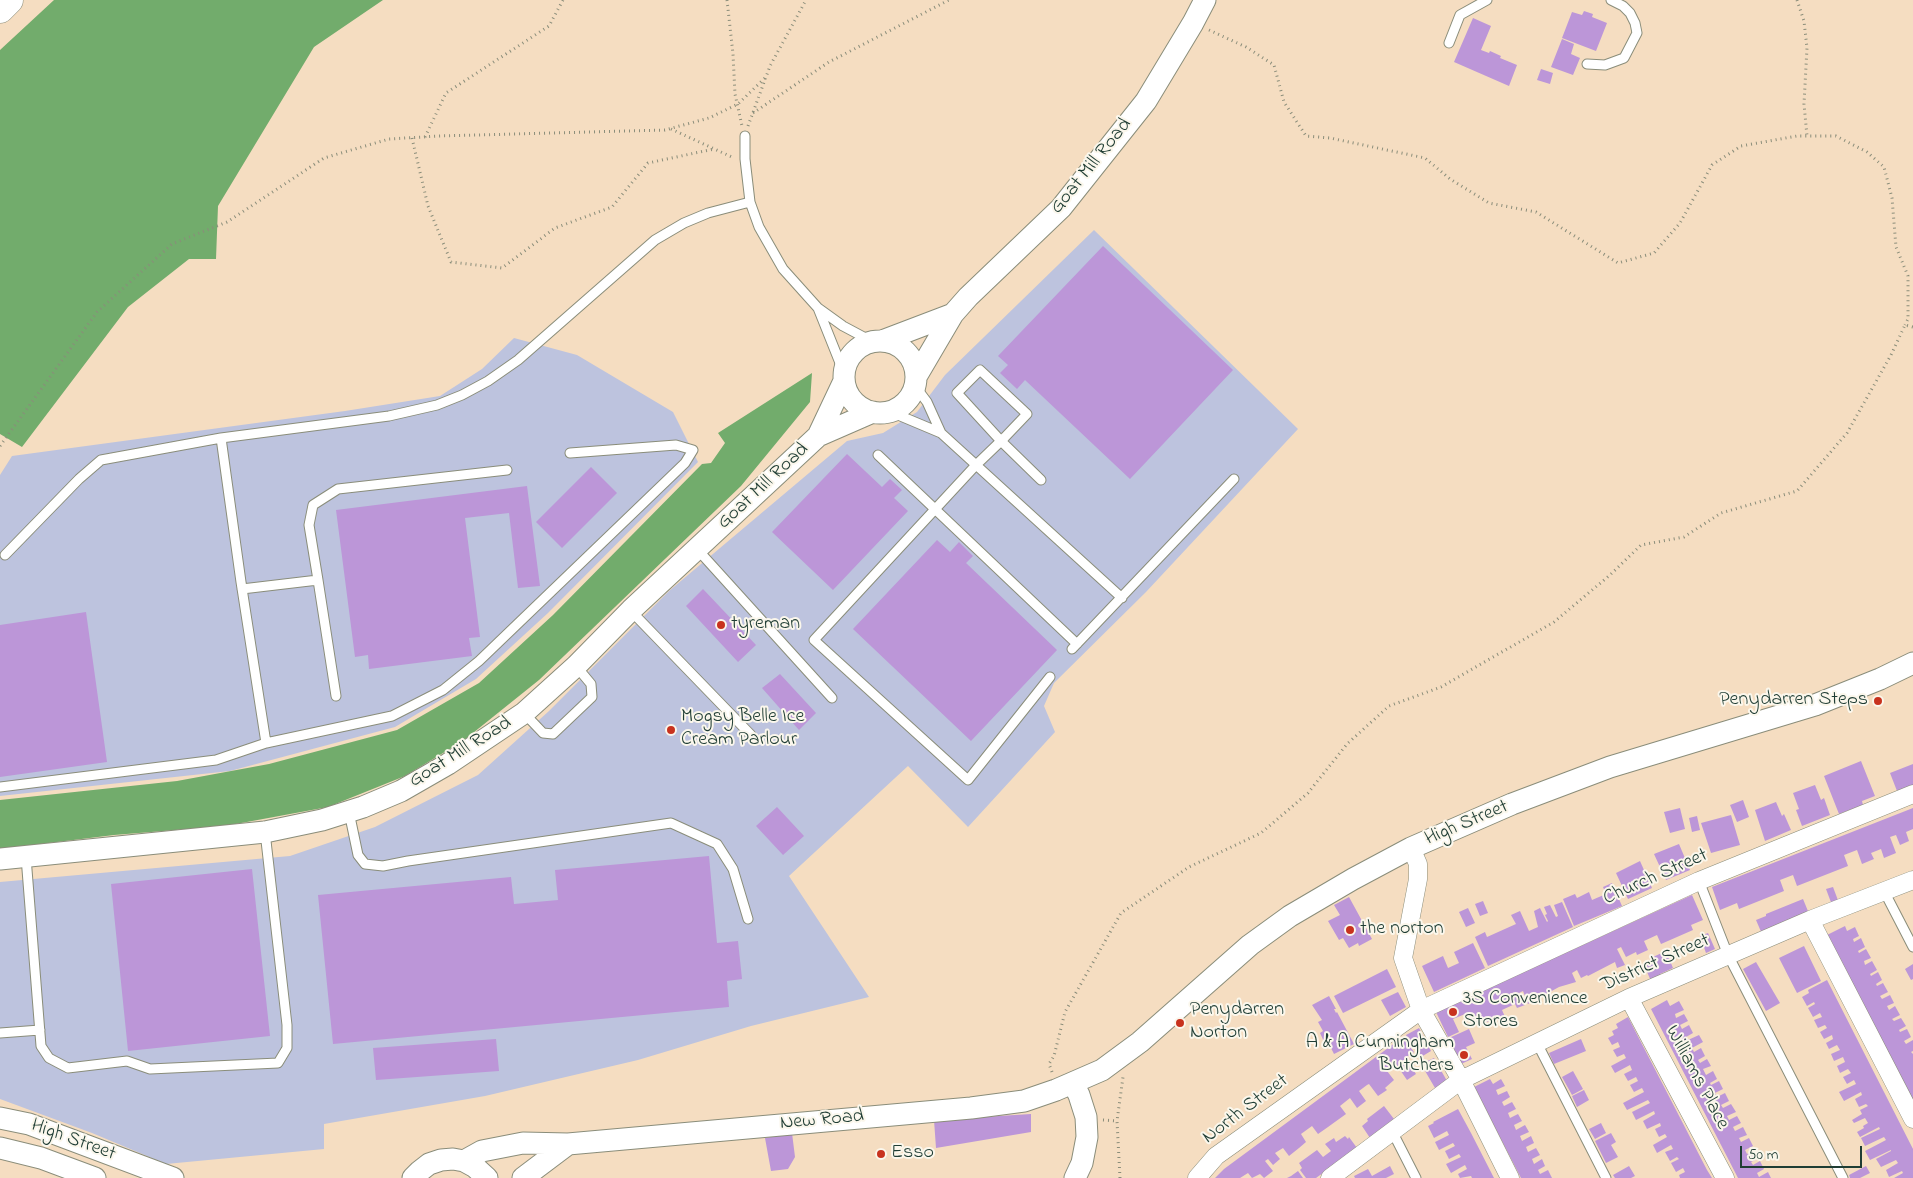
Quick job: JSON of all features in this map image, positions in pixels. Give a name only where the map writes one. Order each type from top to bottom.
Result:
[{"type":"highway","points":[[0,8],[9,0]]},
{"type":"street","name":"Goat Mill Road","points":[[916,382],[953,314],[968,297],[1062,208],[1146,101],[1205,0]]},
{"type":"street","name":"Goat Mill Road","points":[[878,342],[953,314]]},
{"type":"street","points":[[878,342],[891,343],[906,352],[912,360],[916,382],[906,402],[882,412],[864,410],[851,398],[844,377],[851,356],[865,345],[878,342]]},
{"type":"street","name":"Goat Mill Road","points":[[818,436],[844,377]]},
{"type":"street","name":"Goat Mill Road","points":[[0,859],[265,832],[322,820],[349,812],[401,791],[448,764],[524,713],[576,666],[631,610],[818,436],[882,412]]},
{"type":"street","name":"High Street","points":[[1065,1086],[1102,1070],[1127,1052],[1250,945],[1290,916],[1411,848],[1512,804],[1601,771],[1815,705],[1880,679],[1913,663]]},
{"type":"street","name":"Church Street","points":[[1421,1010],[1699,881],[1913,794]]},
{"type":"street","points":[[1411,848],[1418,864],[1418,879],[1403,958],[1421,1010],[1461,1080],[1510,1178]]},
{"type":"street","name":"District Street","points":[[1341,1175],[1392,1131],[1461,1080],[1629,998],[1810,920],[1913,880]]},
{"type":"street","points":[[1810,920],[1913,1119]]},
{"type":"street","name":"Williams Place","points":[[1629,998],[1725,1178]]},
{"type":"street","name":"North Street","points":[[1197,1178],[1216,1156],[1421,1010]]},
{"type":"street","points":[[1065,1086],[1079,1095],[1086,1118],[1087,1137],[1082,1163],[1075,1178]]},
{"type":"street","name":"New Road","points":[[464,1161],[482,1151],[523,1143],[568,1144],[970,1108],[1024,1101],[1065,1086]]},
{"type":"street","name":"High Street","points":[[0,1118],[29,1124],[173,1178]]},
{"type":"street","points":[[523,1178],[568,1144]]},
{"type":"street","name":"High Street","points":[[0,1148],[41,1158],[95,1178]]},
{"type":"street","points":[[413,1178],[429,1164],[453,1159],[464,1161],[475,1167],[487,1178]]},
{"type":"lane","points":[[1449,43],[1460,15],[1487,0]]},
{"type":"lane","points":[[1587,64],[1605,65],[1624,58],[1637,33],[1630,13],[1623,6],[1611,0]]},
{"type":"lane","points":[[745,136],[750,202],[767,243],[783,269],[818,308],[843,326],[878,342]]},
{"type":"lane","points":[[5,554],[79,479],[101,460],[221,438],[389,416],[437,405],[462,395],[488,381],[518,360],[655,240],[684,223],[708,213],[750,202]]},
{"type":"lane","points":[[818,308],[844,377]]},
{"type":"lane","points":[[1041,480],[1001,441],[957,393],[980,370],[1027,414],[1001,441],[976,465],[814,640],[968,780],[1050,677]]},
{"type":"lane","points":[[916,382],[941,433]]},
{"type":"lane","points":[[882,412],[941,433],[1122,598]]},
{"type":"lane","points":[[221,438],[266,743]]},
{"type":"lane","points":[[0,787],[216,760],[266,743],[392,716],[442,690],[479,661],[686,464],[693,450],[676,445],[570,453]]},
{"type":"lane","points":[[878,455],[1074,646],[1234,479]]},
{"type":"lane","points":[[336,696],[309,525],[313,504],[338,489],[507,470]]},
{"type":"lane","points":[[696,549],[832,698]]},
{"type":"lane","points":[[242,589],[318,580]]},
{"type":"lane","points":[[631,610],[751,735]]},
{"type":"lane","points":[[524,713],[543,733],[553,734],[592,697],[591,684],[576,666]]},
{"type":"lane","points":[[349,812],[358,855],[364,864],[383,866],[671,823],[716,844],[733,869],[748,919]]},
{"type":"lane","points":[[26,856],[41,1046],[49,1058],[68,1068],[127,1060],[150,1068],[278,1063],[287,1048],[287,1025],[265,832]]},
{"type":"lane","points":[[1699,881],[1728,955],[1843,1178]]},
{"type":"lane","points":[[1884,891],[1913,947]]},
{"type":"lane","points":[[0,1033],[40,1030]]},
{"type":"lane","points":[[1538,1043],[1606,1178]]},
{"type":"lane","points":[[1392,1131],[1416,1178]]},
{"type":"path","points":[[425,137],[446,93],[549,26],[563,0]]},
{"type":"path","points":[[727,0],[738,104],[745,136]]},
{"type":"path","points":[[745,136],[770,66],[806,0]]},
{"type":"path","points":[[753,113],[828,62],[949,0]]},
{"type":"path","points":[[1797,0],[1804,21],[1807,48],[1804,104],[1807,136]]},
{"type":"path","points":[[1065,1086],[1049,1064],[1054,1056],[1065,1012],[1121,913],[1188,867],[1261,833],[1308,793],[1347,744],[1389,706],[1441,687],[1554,622],[1610,575],[1641,545],[1684,537],[1722,513],[1797,491],[1846,433],[1891,355],[1908,319],[1908,276],[1896,247],[1892,198],[1884,167],[1867,152],[1836,136],[1807,136],[1741,146],[1712,165],[1680,223],[1654,253],[1618,262],[1536,212],[1489,203],[1450,179],[1425,158],[1330,138],[1306,136],[1284,102],[1274,65],[1246,47],[1193,23]]},
{"type":"path","points":[[0,446],[96,312],[172,244],[227,222],[324,158],[389,139],[670,128],[709,118],[738,104],[766,77]]},
{"type":"path","points":[[670,128],[746,164]]},
{"type":"path","points":[[412,138],[428,206],[451,262],[502,268],[555,228],[612,207],[648,163],[714,149]]},
{"type":"path","points":[[1905,325],[1913,327]]},
{"type":"path","points":[[1120,1178],[1117,1121],[1127,1052]]},
{"type":"shaded area","points":[[1094,230],[1298,429],[1146,592],[1054,683],[1044,706],[1055,732],[968,827],[908,766],[789,876],[869,997],[751,1026],[638,1060],[485,1096],[324,1124],[324,1149],[166,1164],[92,1133],[0,1099],[0,882],[290,856],[375,827],[478,775],[549,711],[669,591],[847,441],[883,433],[917,412],[945,375]]},
{"type":"shaded area","points":[[514,338],[577,355],[673,412],[698,462],[548,613],[476,679],[395,727],[230,771],[0,796],[0,475],[12,456],[345,411],[440,396],[482,369]]},
{"type":"green space","points":[[54,0],[383,0],[314,47],[218,206],[216,259],[189,259],[128,307],[22,447],[0,434],[0,50]]},
{"type":"green space","points":[[812,373],[810,402],[741,486],[539,680],[463,741],[405,776],[328,807],[225,826],[114,835],[0,849],[0,800],[177,781],[269,764],[397,730],[479,683],[553,615],[702,464],[711,463],[725,443],[718,433]]},
{"type":"building","points":[[1584,11],[1593,14],[1592,17],[1607,23],[1596,51],[1562,38],[1572,12],[1582,15]]},
{"type":"building","points":[[1473,18],[1491,26],[1481,50],[1489,53],[1490,51],[1501,56],[1500,58],[1517,65],[1509,86],[1454,62]]},
{"type":"building","points":[[1562,39],[1574,44],[1571,54],[1580,58],[1573,75],[1551,67]]},
{"type":"building","points":[[1541,69],[1553,73],[1550,84],[1537,80]]},
{"type":"building","points":[[1103,246],[1233,370],[1130,479],[1025,380],[1017,389],[1000,373],[1008,365],[998,356]]},
{"type":"building","points":[[847,454],[882,487],[890,479],[902,490],[894,498],[908,511],[833,590],[772,532]]},
{"type":"building","points":[[591,467],[617,493],[562,548],[536,522]]},
{"type":"building","points":[[527,486],[540,586],[518,588],[509,513],[465,518],[480,637],[469,638],[472,656],[369,669],[368,655],[355,657],[336,510]]},
{"type":"building","points":[[937,540],[950,552],[959,542],[973,556],[966,563],[1057,650],[971,741],[853,629]]},
{"type":"building","name":"tyreman","points":[[703,589],[756,645],[738,662],[686,606]]},
{"type":"building","points":[[86,612],[107,762],[0,777],[0,625]]},
{"type":"building","points":[[780,674],[816,713],[799,730],[762,688]]},
{"type":"building","points":[[1861,761],[1875,796],[1862,801],[1863,805],[1839,814],[1824,776]]},
{"type":"building","points":[[1913,764],[1913,785],[1897,791],[1890,773]]},
{"type":"building","points":[[1815,785],[1821,800],[1824,798],[1830,815],[1802,826],[1796,810],[1799,809],[1793,793]]},
{"type":"building","points":[[1743,800],[1749,817],[1737,822],[1730,805]]},
{"type":"building","points":[[1776,802],[1791,830],[1765,841],[1755,810]]},
{"type":"building","points":[[777,807],[804,836],[783,855],[756,826]]},
{"type":"building","points":[[1680,808],[1685,829],[1670,833],[1664,812]]},
{"type":"building","points":[[1913,808],[1913,829],[1906,832],[1909,841],[1900,845],[1896,835],[1890,837],[1896,853],[1884,858],[1881,849],[1871,853],[1874,859],[1862,864],[1857,850],[1844,855],[1848,866],[1797,886],[1793,875],[1780,880],[1784,891],[1739,909],[1737,903],[1720,910],[1712,887]]},
{"type":"building","points":[[1731,815],[1740,845],[1711,853],[1701,823]]},
{"type":"building","points":[[1697,816],[1700,830],[1692,832],[1689,818]]},
{"type":"building","points":[[1679,844],[1690,870],[1666,880],[1654,854]]},
{"type":"building","points":[[709,856],[717,943],[738,941],[742,979],[727,981],[729,1007],[333,1044],[318,895],[511,877],[514,904],[558,900],[555,870]]},
{"type":"building","points":[[1640,861],[1652,888],[1628,899],[1616,873]]},
{"type":"building","points":[[252,869],[270,1036],[128,1051],[111,884]]},
{"type":"building","points":[[1612,883],[1622,906],[1574,926],[1563,899],[1575,894],[1577,898],[1589,892],[1592,900],[1606,894],[1603,887]]},
{"type":"building","points":[[1833,887],[1839,903],[1832,905],[1826,889]]},
{"type":"building","points":[[1692,895],[1703,920],[1691,925],[1693,930],[1661,944],[1657,935],[1644,941],[1648,950],[1637,955],[1636,952],[1626,957],[1621,947],[1617,949],[1625,965],[1617,968],[1615,962],[1581,978],[1577,970],[1572,973],[1576,982],[1559,987],[1528,1004],[1523,991],[1519,993],[1525,1005],[1517,1008],[1515,1004],[1502,1010],[1506,1019],[1499,1022],[1497,1017],[1487,1022],[1485,1018],[1475,1023],[1470,1012],[1453,1019],[1459,1032],[1448,1037],[1436,1012]]},
{"type":"building","name":"the norton","points":[[1349,897],[1372,939],[1359,946],[1358,943],[1349,948],[1343,938],[1339,940],[1328,921],[1340,915],[1334,905]]},
{"type":"building","points":[[1803,899],[1810,916],[1762,934],[1756,920]]},
{"type":"building","points":[[1483,901],[1488,913],[1480,916],[1475,904]]},
{"type":"building","points":[[1562,902],[1573,927],[1488,966],[1475,937],[1485,932],[1487,937],[1516,924],[1511,915],[1520,911],[1529,931],[1538,927],[1534,911],[1540,908],[1547,922],[1545,915],[1547,914],[1544,907],[1550,905],[1556,917],[1558,916],[1554,905]]},
{"type":"building","points":[[1468,908],[1475,923],[1466,927],[1459,912]]},
{"type":"building","points":[[1845,926],[1847,931],[1855,927],[1859,936],[1853,939],[1854,942],[1861,938],[1865,947],[1858,951],[1859,953],[1866,949],[1871,958],[1864,961],[1865,965],[1872,961],[1877,970],[1870,974],[1871,976],[1878,972],[1882,980],[1876,984],[1877,986],[1883,983],[1888,992],[1880,996],[1882,999],[1890,995],[1894,1003],[1887,1006],[1889,1010],[1895,1006],[1900,1015],[1892,1019],[1894,1021],[1901,1018],[1906,1026],[1899,1030],[1900,1032],[1907,1029],[1911,1037],[1904,1041],[1906,1044],[1913,1040],[1913,1051],[1911,1052],[1913,1054],[1913,1103],[1827,935]]},
{"type":"building","points":[[1708,933],[1715,949],[1706,953],[1700,936]]},
{"type":"building","points":[[1473,943],[1485,968],[1434,992],[1422,966],[1443,956],[1448,968],[1459,963],[1454,952]]},
{"type":"building","points":[[1804,946],[1821,981],[1797,993],[1779,958]]},
{"type":"building","points":[[1666,951],[1673,968],[1660,974],[1661,977],[1651,981],[1644,965],[1654,961],[1653,957]]},
{"type":"building","points":[[1756,962],[1780,1003],[1766,1011],[1743,969]]},
{"type":"building","points":[[1913,964],[1913,979],[1911,980],[1905,969]]},
{"type":"building","points":[[1387,969],[1396,987],[1343,1013],[1334,996]]},
{"type":"building","points":[[1827,980],[1913,1149],[1913,1178],[1894,1178],[1903,1173],[1902,1171],[1889,1177],[1886,1170],[1898,1163],[1896,1160],[1881,1167],[1876,1159],[1891,1150],[1870,1160],[1865,1151],[1886,1140],[1884,1137],[1865,1146],[1861,1138],[1880,1129],[1879,1127],[1860,1137],[1857,1132],[1868,1123],[1865,1118],[1854,1123],[1852,1120],[1862,1114],[1860,1110],[1868,1106],[1866,1104],[1859,1107],[1855,1099],[1862,1095],[1861,1092],[1844,1101],[1839,1092],[1856,1084],[1854,1080],[1847,1084],[1843,1077],[1851,1073],[1848,1069],[1840,1073],[1837,1066],[1845,1062],[1843,1057],[1834,1061],[1831,1054],[1840,1050],[1837,1045],[1829,1049],[1826,1043],[1833,1039],[1832,1035],[1824,1039],[1820,1032],[1827,1028],[1825,1025],[1818,1028],[1814,1020],[1822,1017],[1820,1013],[1813,1017],[1808,1008],[1815,1004],[1814,1002],[1807,1006],[1802,997],[1809,993],[1808,990]]},
{"type":"building","points":[[1398,992],[1406,1007],[1390,1016],[1381,1000]]},
{"type":"building","points":[[1329,996],[1336,1009],[1334,1009],[1336,1013],[1354,1044],[1334,1054],[1329,1044],[1326,1046],[1320,1033],[1323,1031],[1318,1022],[1322,1020],[1312,1005]]},
{"type":"building","points":[[1667,1000],[1670,1006],[1679,1001],[1684,1010],[1675,1014],[1676,1018],[1684,1014],[1688,1021],[1680,1025],[1682,1029],[1689,1025],[1693,1033],[1686,1037],[1688,1040],[1699,1035],[1703,1042],[1692,1048],[1694,1052],[1701,1048],[1705,1056],[1698,1060],[1700,1063],[1707,1059],[1711,1066],[1703,1069],[1706,1075],[1713,1071],[1717,1079],[1710,1083],[1711,1085],[1719,1081],[1723,1089],[1715,1093],[1717,1097],[1725,1093],[1729,1101],[1721,1105],[1723,1108],[1731,1104],[1736,1112],[1727,1116],[1729,1120],[1737,1116],[1741,1123],[1733,1127],[1735,1131],[1743,1127],[1747,1135],[1739,1138],[1741,1142],[1749,1138],[1753,1146],[1745,1150],[1747,1154],[1755,1150],[1759,1158],[1751,1162],[1753,1165],[1760,1161],[1764,1169],[1757,1173],[1759,1177],[1768,1172],[1771,1178],[1738,1178],[1651,1009]]},
{"type":"building","points":[[1628,1017],[1712,1178],[1680,1178],[1679,1175],[1685,1172],[1683,1168],[1676,1172],[1671,1163],[1679,1159],[1677,1157],[1670,1161],[1665,1152],[1673,1149],[1671,1145],[1657,1153],[1653,1145],[1667,1137],[1665,1134],[1659,1137],[1655,1129],[1661,1126],[1660,1123],[1647,1129],[1643,1121],[1655,1114],[1654,1111],[1636,1120],[1632,1112],[1650,1103],[1648,1100],[1627,1110],[1623,1103],[1644,1092],[1642,1088],[1634,1092],[1630,1085],[1638,1081],[1636,1077],[1628,1081],[1624,1074],[1632,1070],[1630,1065],[1615,1073],[1611,1066],[1626,1058],[1624,1054],[1617,1057],[1613,1050],[1620,1047],[1618,1042],[1612,1045],[1608,1038],[1614,1035],[1612,1031],[1618,1028],[1616,1024]]},
{"type":"building","points":[[1419,1028],[1431,1051],[1421,1057],[1415,1045],[1412,1047],[1406,1035]]},
{"type":"building","points":[[1469,1029],[1475,1043],[1466,1047],[1472,1059],[1461,1064],[1449,1038]]},
{"type":"building","points":[[1403,1037],[1414,1052],[1405,1058],[1416,1074],[1407,1080],[1396,1064],[1387,1071],[1394,1080],[1385,1088],[1387,1090],[1378,1096],[1369,1084],[1367,1085],[1359,1091],[1366,1101],[1357,1108],[1350,1098],[1340,1106],[1346,1114],[1318,1134],[1312,1126],[1301,1134],[1306,1142],[1289,1156],[1283,1148],[1275,1153],[1280,1159],[1273,1165],[1268,1159],[1265,1161],[1273,1171],[1264,1178],[1260,1174],[1252,1178],[1248,1173],[1240,1178],[1215,1178],[1224,1169]]},
{"type":"building","points":[[496,1039],[499,1071],[376,1080],[373,1048]]},
{"type":"building","points":[[1581,1039],[1586,1051],[1554,1064],[1549,1053]]},
{"type":"building","points":[[1434,1058],[1447,1081],[1435,1088],[1421,1064]]},
{"type":"building","points":[[1573,1071],[1583,1089],[1572,1095],[1562,1077]]},
{"type":"building","points":[[1490,1079],[1493,1084],[1501,1079],[1505,1086],[1496,1090],[1498,1095],[1507,1091],[1510,1097],[1502,1102],[1504,1106],[1512,1102],[1516,1109],[1508,1113],[1510,1118],[1518,1114],[1522,1121],[1514,1125],[1516,1130],[1525,1125],[1529,1132],[1520,1136],[1522,1141],[1531,1136],[1534,1143],[1526,1147],[1528,1152],[1536,1148],[1540,1155],[1532,1159],[1534,1164],[1542,1159],[1545,1166],[1538,1170],[1540,1174],[1548,1170],[1552,1178],[1521,1178],[1474,1087]]},
{"type":"building","points":[[1584,1090],[1589,1100],[1577,1107],[1572,1096]]},
{"type":"building","points":[[1384,1106],[1394,1119],[1370,1138],[1362,1126],[1368,1121],[1367,1119]]},
{"type":"building","points":[[1458,1109],[1494,1178],[1472,1178],[1471,1176],[1460,1178],[1458,1174],[1467,1169],[1465,1165],[1451,1173],[1446,1164],[1461,1157],[1459,1154],[1449,1159],[1445,1151],[1455,1146],[1453,1143],[1439,1150],[1435,1142],[1449,1135],[1447,1131],[1434,1138],[1428,1126]]},
{"type":"building","points":[[1031,1114],[1031,1132],[936,1148],[934,1120]]},
{"type":"building","points":[[1601,1123],[1606,1133],[1595,1139],[1589,1129]]},
{"type":"building","points":[[792,1133],[795,1157],[788,1169],[771,1171],[765,1138]]},
{"type":"building","points":[[1611,1133],[1616,1142],[1611,1145],[1618,1157],[1606,1163],[1595,1141]]},
{"type":"building","points":[[1345,1136],[1348,1139],[1349,1137],[1357,1148],[1316,1178],[1306,1178],[1300,1170],[1302,1168],[1299,1163],[1317,1150],[1323,1157],[1331,1151],[1325,1144],[1334,1138],[1336,1142]]},
{"type":"building","points":[[1390,1166],[1394,1174],[1386,1178],[1355,1178],[1354,1176],[1368,1169],[1372,1176]]},
{"type":"building","points":[[1629,1166],[1635,1176],[1631,1178],[1615,1178],[1613,1175]]},
{"type":"building","points":[[1866,1166],[1870,1173],[1860,1178],[1850,1178],[1849,1175]]},
{"type":"building","points":[[1298,1171],[1303,1178],[1287,1178],[1291,1176]]},
{"type":"place","name":"tyreman","points":[[721,625]]},
{"type":"place","name":"Penydarren Steps","points":[[1878,701]]},
{"type":"place","name":"Mogsy Belle Ice Cream Parlour","points":[[671,730]]},
{"type":"place","name":"the norton","points":[[1350,930]]},
{"type":"place","name":"3S Convenience Stores","points":[[1453,1012]]},
{"type":"place","name":"Penydarren Norton","points":[[1180,1023]]},
{"type":"place","name":"A & A Cunningham Butchers","points":[[1464,1055]]},
{"type":"place","name":"Esso","points":[[881,1154]]}]
